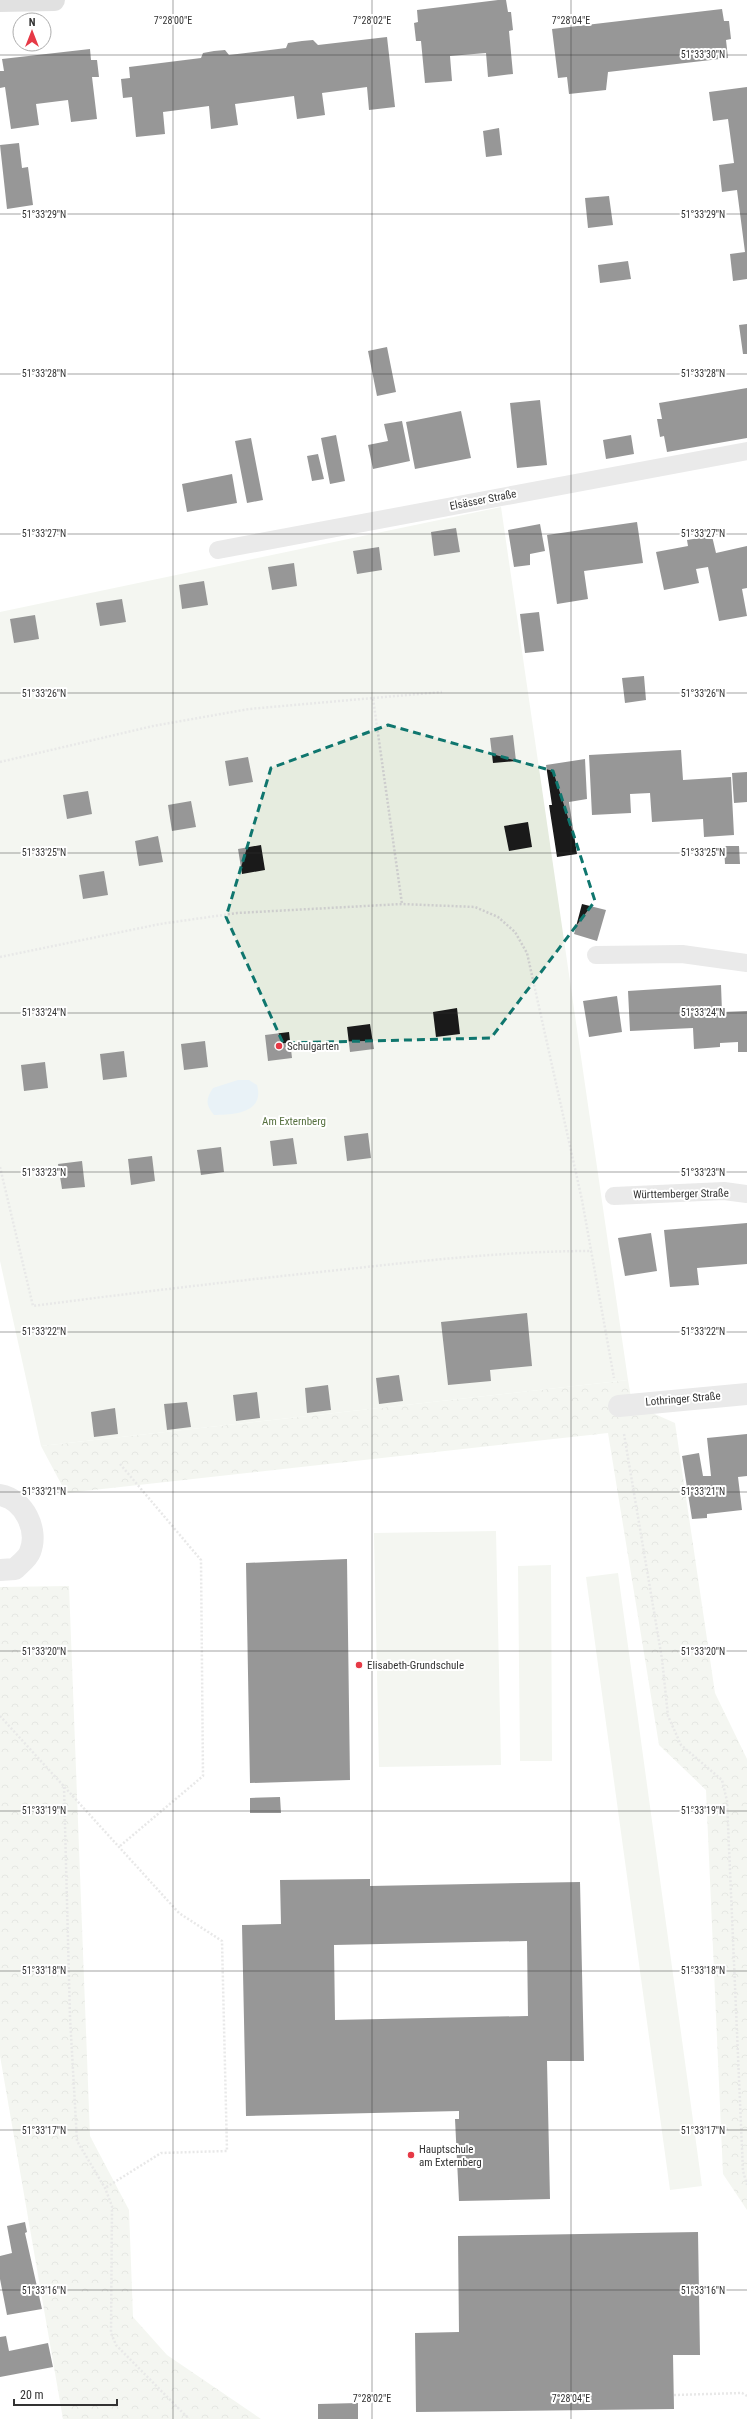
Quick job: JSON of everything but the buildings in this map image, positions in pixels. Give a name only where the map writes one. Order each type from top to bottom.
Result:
[{"type":"main road","points":[[0,1],[54,0]]},
{"type":"street","name":"Lothringer Straße","points":[[619,1406],[747,1394]]},
{"type":"street","points":[[0,1495],[16,1503],[26,1512],[33,1533],[30,1553],[15,1569],[0,1570]]},
{"type":"lane","name":"Elsässer Straße","points":[[218,550],[747,451]]},
{"type":"lane","points":[[596,955],[682,954],[747,964]]},
{"type":"lane","name":"Württemberger Straße","points":[[614,1196],[724,1191],[747,1194]]},
{"type":"path","points":[[0,762],[153,726],[249,709],[442,692]]},
{"type":"path","points":[[373,698],[402,904]]},
{"type":"path","points":[[0,957],[144,927],[237,913],[402,904],[475,907],[498,917],[514,932],[527,953],[592,1251],[662,1658],[668,1716],[682,1745],[722,1780],[727,1800],[744,2171],[747,2185]]},
{"type":"path","points":[[0,1167],[32,1306],[212,1283],[471,1256],[531,1251],[592,1251]]},
{"type":"path","points":[[120,1464],[201,1560],[203,1776],[120,1846]]},
{"type":"path","points":[[0,1716],[180,1913],[222,1941],[227,2151],[161,2154],[105,2188]]},
{"type":"path","points":[[64,1787],[70,2009],[77,2141],[105,2188],[112,2206],[111,2333],[116,2345],[189,2419]]},
{"type":"path","points":[[674,2395],[742,2393],[747,2396]]},
{"type":"highlighted area","points":[[388,725],[553,771],[595,901],[491,1038],[283,1043],[226,917],[271,768]]},
{"type":"green space","name":"Am Externberg","points":[[501,507],[628,1380],[41,1446],[0,1261],[0,612]]},
{"type":"green space","points":[[628,1380],[632,1404],[675,1423],[715,1693],[747,1759],[747,2210],[723,2174],[706,1790],[659,1745],[608,1433],[66,1493],[41,1446]]},
{"type":"green space","points":[[496,1531],[501,1765],[379,1767],[374,1533]]},
{"type":"green space","points":[[551,1565],[552,1761],[520,1761],[518,1566]]},
{"type":"green space","points":[[618,1573],[702,2186],[670,2190],[586,1577]]},
{"type":"green space","points":[[69,1586],[90,2136],[129,2210],[133,2317],[167,2355],[261,2419],[63,2419],[0,2056],[0,1587]]},
{"type":"water","points":[[238,1080],[249,1080],[257,1085],[258,1094],[256,1102],[252,1107],[239,1113],[214,1115],[208,1105],[208,1098],[213,1088]]},
{"type":"place","name":"Schulgarten","points":[[279,1046]]},
{"type":"place","name":"Elisabeth-Grundschule","points":[[359,1665]]},
{"type":"place","name":"Hauptschule am Externberg","points":[[411,2155]]}]
